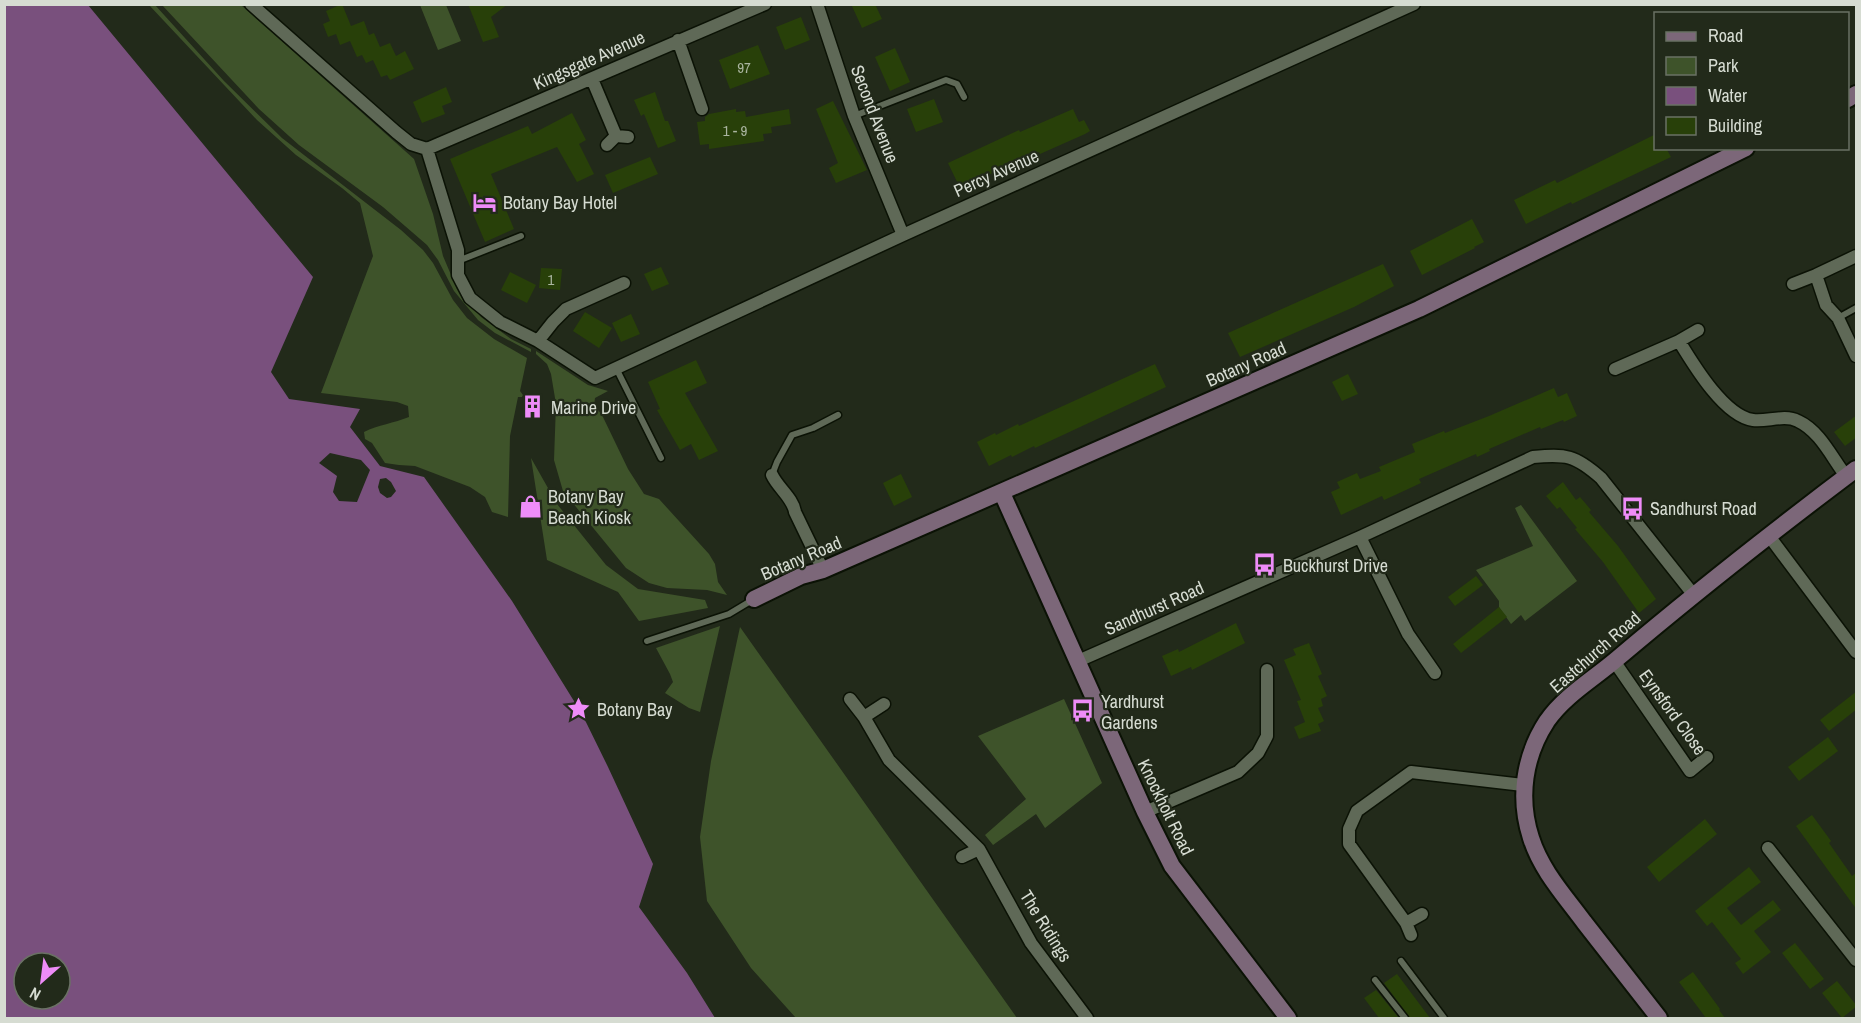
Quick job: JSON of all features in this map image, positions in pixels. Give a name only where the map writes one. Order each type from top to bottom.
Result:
[{"type":"street","points":[[251,4],[396,132],[411,144],[427,149],[458,250],[458,275],[470,298],[500,322],[538,341],[566,309],[624,283]]},
{"type":"street","name":"Kingsgate Avenue","points":[[427,149],[765,4]]},
{"type":"street","name":"Second Avenue","points":[[817,4],[854,116],[903,235]]},
{"type":"street","name":"Percy Avenue","points":[[538,341],[595,378],[903,235],[1414,4]]},
{"type":"street","points":[[678,40],[702,109]]},
{"type":"street","points":[[592,79],[617,139]]},
{"type":"street","name":"Botany Road","points":[[754,599],[801,576],[823,570],[1002,493],[1419,309],[1742,150]]},
{"type":"street","points":[[1793,284],[1857,256]]},
{"type":"street","points":[[1816,275],[1826,305],[1838,318],[1857,356]]},
{"type":"street","points":[[1615,369],[1679,341],[1698,330]]},
{"type":"street","points":[[1679,341],[1701,378],[1737,415],[1753,420],[1778,418],[1796,420],[1809,428],[1852,472]]},
{"type":"street","name":"Sandhurst Road","points":[[1078,662],[1360,537],[1533,457],[1562,454],[1587,465],[1601,478],[1693,594]]},
{"type":"street","name":"Eastchurch Road","points":[[1659,1018],[1558,888],[1540,861],[1524,811],[1524,785],[1528,760],[1547,720],[1572,694],[1693,594],[1852,472]]},
{"type":"street","points":[[772,475],[777,486],[794,504],[795,512],[823,570]]},
{"type":"street","name":"Knockholt Road","points":[[1002,493],[1145,813],[1172,866],[1288,1018]]},
{"type":"street","points":[[1768,536],[1857,652]]},
{"type":"street","points":[[1360,537],[1408,634],[1436,673]]},
{"type":"street","name":"Eynsford Close","points":[[1614,661],[1690,771],[1707,757]]},
{"type":"street","points":[[1145,813],[1238,772],[1258,753],[1267,736],[1267,670]]},
{"type":"street","name":"The Ridings","points":[[850,699],[864,717],[889,759],[979,849],[1031,943],[1087,1018]]},
{"type":"street","points":[[864,717],[884,704]]},
{"type":"street","points":[[1422,914],[1409,929],[1349,844],[1348,828],[1357,810],[1412,772],[1524,785]]},
{"type":"street","points":[[1768,848],[1857,960]]},
{"type":"street","points":[[962,857],[979,849]]},
{"type":"lane","points":[[854,116],[946,80],[957,84],[964,97]]},
{"type":"lane","points":[[458,261],[521,236]]},
{"type":"lane","points":[[1838,318],[1857,308]]},
{"type":"lane","points":[[616,368],[661,458]]},
{"type":"lane","points":[[772,475],[792,435],[838,416]]},
{"type":"lane","points":[[647,641],[729,614],[754,599]]},
{"type":"lane","points":[[1401,961],[1444,1018]]},
{"type":"lane","points":[[1375,980],[1405,1018]]},
{"type":"green space","points":[[149,5],[155,5],[224,81],[282,138],[401,230],[423,250],[433,263],[453,300],[467,318],[494,339],[527,358],[520,391],[523,395],[518,397],[510,436],[508,517],[492,512],[485,497],[470,487],[415,466],[385,463],[372,443],[365,439],[364,432],[409,417],[408,406],[397,402],[321,393],[373,256],[360,203],[296,155],[257,120]]},
{"type":"green space","points":[[162,5],[241,5],[414,159],[433,214],[443,256],[457,289],[481,317],[511,339],[531,349],[531,352],[495,333],[478,320],[454,291],[438,260],[427,245],[383,207],[299,145],[259,109]]},
{"type":"green space","points":[[420,5],[446,5],[461,41],[438,50]]},
{"type":"green space","points":[[536,351],[588,385],[608,391],[595,398],[594,405],[602,415],[628,469],[644,494],[659,499],[709,554],[715,564],[718,582],[727,595],[707,590],[667,588],[649,583],[626,568],[563,491],[554,460],[556,404],[551,374],[547,364],[536,354]]},
{"type":"green space","points":[[531,458],[557,504],[606,565],[638,589],[705,600],[708,608],[639,621],[618,592],[547,560]]},
{"type":"green space","points":[[1521,505],[1577,581],[1525,621],[1521,615],[1511,624],[1499,607],[1499,601],[1476,570],[1533,546],[1515,508]]},
{"type":"green space","points":[[720,626],[700,712],[665,693],[673,682],[656,648]]},
{"type":"green space","points":[[740,627],[1017,1018],[796,1018],[751,968],[707,901],[700,837],[711,761]]},
{"type":"green space","points":[[1064,699],[1102,783],[1045,828],[1036,814],[993,845],[985,835],[1026,799],[978,736]]},
{"type":"water","points":[[5,4],[88,5],[313,277],[271,372],[289,399],[360,409],[350,427],[380,466],[424,477],[512,601],[582,714],[653,864],[639,907],[687,973],[715,1018],[5,1018]],"holes":[[[330,453],[361,460],[370,470],[357,502],[339,501],[333,492],[337,476],[319,463]],[[386,478],[396,491],[387,498],[380,493],[378,487],[380,479]]]},
{"type":"building","points":[[342,4],[351,26],[364,21],[369,35],[374,33],[380,47],[390,43],[396,56],[405,51],[414,69],[390,80],[387,75],[381,77],[373,60],[366,63],[362,55],[357,57],[350,41],[340,45],[336,34],[328,37],[323,24],[330,21],[326,11]]},
{"type":"building","points":[[468,4],[508,4],[491,17],[499,37],[483,42]]},
{"type":"building","points":[[851,4],[875,4],[882,19],[862,28]]},
{"type":"building","points":[[801,17],[810,40],[785,50],[776,27]]},
{"type":"building","points":[[758,45],[770,74],[730,89],[719,60]]},
{"type":"building","points":[[895,48],[910,82],[890,91],[875,57]]},
{"type":"building","points":[[446,87],[452,102],[442,106],[445,114],[422,123],[413,102]]},
{"type":"building","points":[[655,92],[665,121],[668,121],[676,141],[658,148],[644,114],[641,116],[634,100]]},
{"type":"building","points":[[934,99],[943,122],[916,132],[907,109]]},
{"type":"building","points":[[833,101],[867,170],[836,183],[829,168],[838,163],[816,109]]},
{"type":"building","points":[[736,109],[736,112],[745,111],[746,117],[789,109],[791,124],[771,127],[772,133],[763,134],[764,141],[709,149],[709,144],[700,145],[697,122],[705,121],[705,117],[709,114]]},
{"type":"building","points":[[1073,109],[1079,122],[1084,120],[1090,131],[960,188],[948,163],[1019,130],[1020,132]]},
{"type":"building","name":"Botany Bay Hotel","points":[[572,113],[586,140],[579,144],[594,174],[577,182],[557,147],[491,174],[514,229],[485,242],[450,159],[528,126],[532,134]]},
{"type":"building","points":[[1654,135],[1654,150],[1667,150],[1671,157],[1526,224],[1514,200],[1555,180],[1557,183]]},
{"type":"building","points":[[650,157],[658,174],[613,193],[605,175]]},
{"type":"building","points":[[1472,219],[1484,242],[1422,275],[1410,251]]},
{"type":"building","points":[[1383,264],[1394,286],[1354,307],[1240,357],[1228,333]]},
{"type":"building","points":[[661,267],[669,284],[652,291],[644,274]]},
{"type":"building","points":[[541,268],[562,269],[560,290],[539,288]]},
{"type":"building","points":[[510,272],[536,285],[527,303],[501,290]]},
{"type":"building","points":[[585,312],[612,328],[599,348],[573,331]]},
{"type":"building","points":[[631,314],[640,334],[621,342],[612,323]]},
{"type":"building","points":[[696,360],[707,383],[685,393],[718,451],[699,460],[691,444],[680,450],[657,410],[660,409],[648,382]]},
{"type":"building","points":[[1155,364],[1166,387],[1035,448],[1034,446],[1012,457],[1011,455],[989,466],[977,442],[1018,424],[1019,426]]},
{"type":"building","points":[[1348,374],[1358,394],[1342,401],[1332,382]]},
{"type":"building","points":[[1554,388],[1558,397],[1567,393],[1577,416],[1541,429],[1540,427],[1489,449],[1490,451],[1477,457],[1476,454],[1419,479],[1421,483],[1384,500],[1382,496],[1341,515],[1331,492],[1340,488],[1337,482],[1357,473],[1360,479],[1381,471],[1379,467],[1415,452],[1412,444],[1489,416]]},
{"type":"building","points":[[1857,415],[1857,437],[1845,446],[1834,432]]},
{"type":"building","points":[[901,474],[912,497],[894,506],[883,483]]},
{"type":"building","points":[[1563,482],[1576,500],[1580,497],[1591,510],[1589,512],[1618,546],[1656,599],[1639,613],[1603,562],[1575,529],[1577,528],[1560,507],[1557,509],[1546,496]]},
{"type":"building","points":[[1476,576],[1483,585],[1455,606],[1448,597]]},
{"type":"building","points":[[1499,607],[1507,617],[1461,653],[1453,644]]},
{"type":"building","points":[[1236,623],[1245,643],[1192,670],[1191,667],[1171,676],[1162,656],[1178,649],[1179,652]]},
{"type":"building","points":[[1309,643],[1322,674],[1318,676],[1327,696],[1321,699],[1323,706],[1318,708],[1324,721],[1318,724],[1321,731],[1299,739],[1294,727],[1305,722],[1297,701],[1301,700],[1284,660],[1296,655],[1293,649]]},
{"type":"building","points":[[1857,691],[1857,709],[1829,731],[1820,720]]},
{"type":"building","points":[[1828,737],[1838,751],[1799,781],[1788,767]]},
{"type":"building","points":[[1812,815],[1852,876],[1857,872],[1857,910],[1796,826]]},
{"type":"building","points":[[1705,819],[1717,834],[1659,882],[1647,867]]},
{"type":"building","points":[[1749,867],[1761,882],[1727,908],[1741,925],[1773,900],[1781,910],[1754,931],[1771,952],[1743,974],[1735,963],[1741,959],[1712,922],[1707,926],[1695,911]]},
{"type":"building","points":[[1795,943],[1824,979],[1810,989],[1782,953]]},
{"type":"building","points":[[1693,972],[1725,1018],[1706,1018],[1679,982]]},
{"type":"building","points":[[1397,974],[1430,1018],[1410,1018],[1384,983]]},
{"type":"building","points":[[1837,981],[1857,1006],[1842,1018],[1822,993]]},
{"type":"building","points":[[1376,990],[1399,1018],[1379,1018],[1364,998]]},
{"type":"place","name":"Botany Bay Hotel","points":[[485,202]]},
{"type":"place","name":"Marine Drive","points":[[533,407]]},
{"type":"place","name":"Botany Bay Beach Kiosk","points":[[530,506]]},
{"type":"place","name":"Sandhurst Road","points":[[1632,508]]},
{"type":"place","name":"Buckhurst Drive","points":[[1265,565]]},
{"type":"place","name":"Botany Bay","points":[[579,709]]},
{"type":"place","name":"Yardhurst Gardens","points":[[1083,711]]}]
